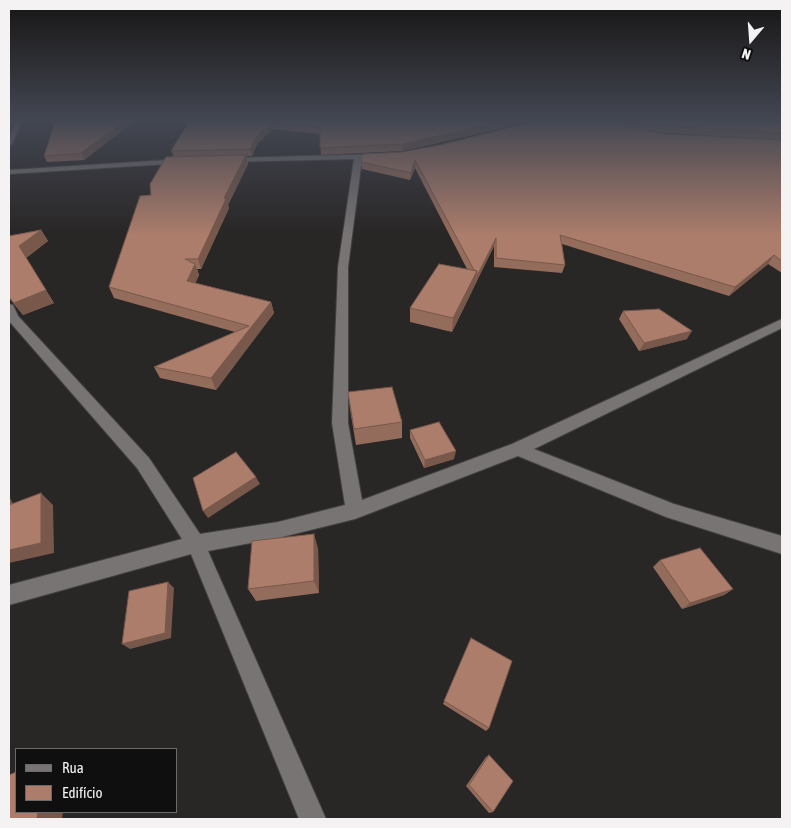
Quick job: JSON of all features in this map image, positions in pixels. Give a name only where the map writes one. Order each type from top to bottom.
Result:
[{"type":"street","points":[[215,160],[312,159]]},
{"type":"street","points":[[355,511],[340,423],[343,267],[358,159]]},
{"type":"street","points":[[9,172],[186,160]]},
{"type":"street","points":[[9,307],[12,317],[143,463],[196,544],[312,819]]},
{"type":"street","points":[[9,596],[196,544],[278,530],[355,511],[518,449],[782,323]]},
{"type":"street","points":[[518,449],[672,511],[782,545]]},
{"type":"building","points":[[165,159],[244,159],[224,198],[226,199],[198,259],[185,259],[195,264],[187,281],[271,302],[211,378],[154,367],[249,326],[109,287],[140,196],[151,195],[150,184]]},
{"type":"building","points":[[361,159],[782,159],[782,261],[774,255],[735,287],[560,235],[565,265],[496,258],[496,238],[477,276],[477,271],[474,270],[415,160],[411,173],[361,162]]},
{"type":"building","points":[[41,230],[19,246],[46,290],[14,303],[9,297],[9,236]]},
{"type":"building","points":[[439,264],[477,271],[453,318],[410,308]]},
{"type":"building","points":[[659,309],[692,331],[644,343],[623,311]]},
{"type":"building","points":[[392,387],[402,422],[354,429],[348,392]]},
{"type":"building","points":[[439,422],[456,451],[425,460],[410,430]]},
{"type":"building","points":[[236,452],[256,477],[203,511],[193,478]]},
{"type":"building","points":[[41,493],[41,543],[9,550],[9,505]]},
{"type":"building","points":[[314,534],[314,581],[248,589],[252,541]]},
{"type":"building","points":[[700,548],[733,589],[690,603],[660,560]]},
{"type":"building","points":[[168,582],[165,633],[122,644],[129,591]]},
{"type":"building","points":[[471,638],[512,661],[489,728],[444,701]]},
{"type":"building","points":[[489,755],[513,781],[493,812],[469,785]]},
{"type":"building","points":[[15,772],[15,813],[38,813],[37,819],[9,819],[9,775]]}]
